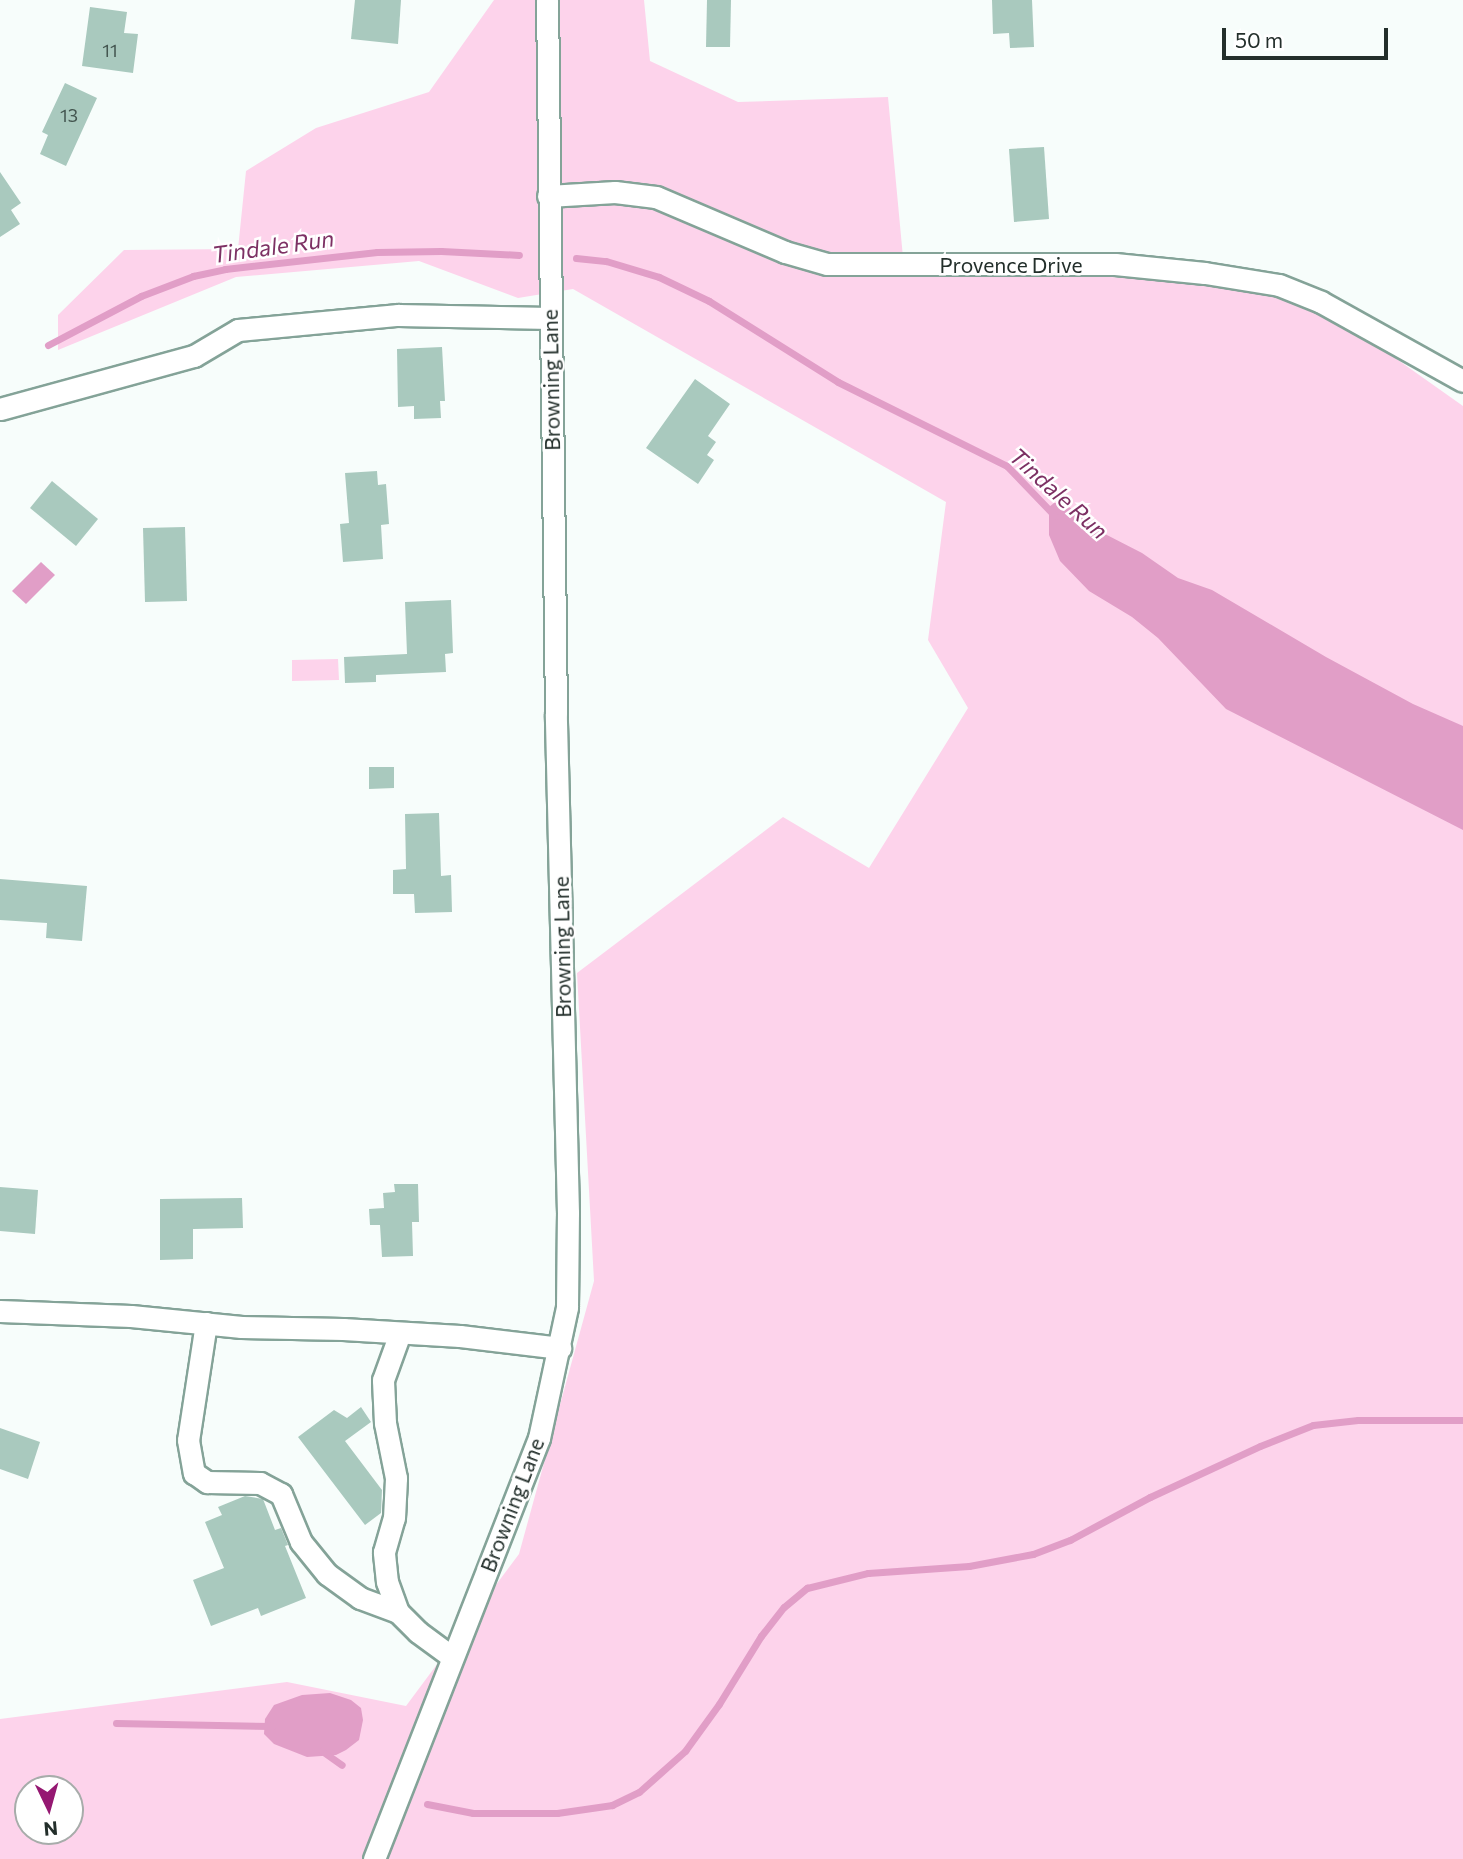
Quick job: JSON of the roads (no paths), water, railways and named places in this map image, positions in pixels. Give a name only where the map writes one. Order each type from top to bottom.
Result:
[{"type":"street","name":"Browning Lane","points":[[374,1859],[539,1438],[567,1307],[568,1213],[550,318],[547,0]]},
{"type":"street","name":"Provence Drive","points":[[548,196],[615,192],[656,197],[785,252],[827,264],[1115,264],[1205,273],[1279,285],[1321,302],[1463,381]]},
{"type":"street","points":[[0,410],[194,356],[238,330],[398,315],[550,318]]},
{"type":"street","points":[[0,1311],[400,1332],[560,1348]]},
{"type":"street","points":[[206,1323],[188,1440],[194,1473],[207,1482],[261,1483],[281,1494],[301,1542],[327,1574],[360,1598],[398,1612],[418,1632],[452,1657]]},
{"type":"street","points":[[398,1612],[387,1582],[384,1552],[394,1518],[396,1478],[385,1423],[383,1380],[400,1332]]},
{"type":"waterway","name":"Tindale Run","points":[[48,345],[141,296],[193,276],[225,269],[377,252],[441,251],[519,255]]},
{"type":"waterway","name":"Tindale Run","points":[[576,258],[606,261],[659,277],[709,301],[838,382],[1007,466],[1055,516]]},
{"type":"waterway","points":[[427,1804],[473,1813],[557,1813],[612,1805],[639,1792],[685,1751],[719,1704],[761,1636],[784,1607],[807,1588],[868,1573],[969,1566],[1033,1554],[1070,1540],[1150,1497],[1260,1446],[1313,1425],[1358,1420],[1463,1420]]},
{"type":"waterway","points":[[116,1723],[272,1726]]},
{"type":"waterway","points":[[322,1751],[342,1765]]}]
